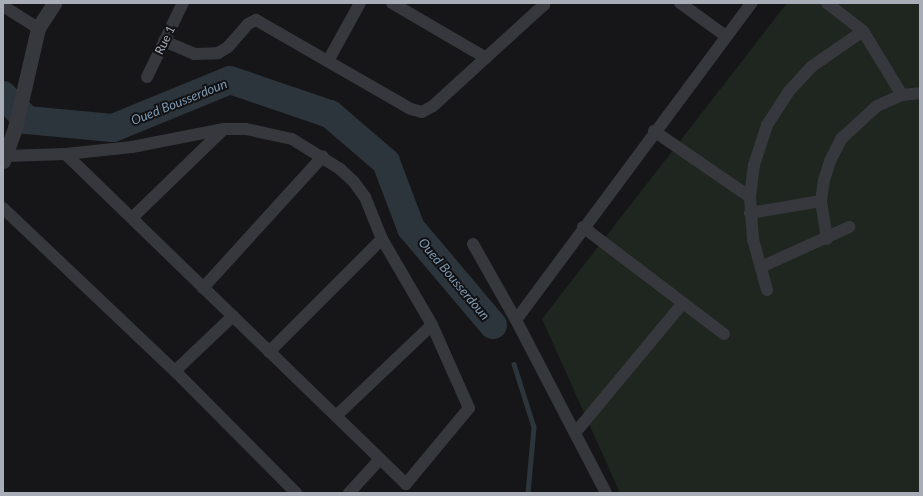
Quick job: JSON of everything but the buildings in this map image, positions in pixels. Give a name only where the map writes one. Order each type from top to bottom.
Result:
[{"type":"street","points":[[54,3],[38,28],[15,128],[4,157],[66,154],[132,147],[224,129],[246,129],[273,133],[292,139],[323,156],[354,182],[365,197],[382,238],[432,325],[469,408],[406,484],[66,154]]},
{"type":"street","name":"Rue 1","points":[[147,77],[183,3]]},
{"type":"street","points":[[328,61],[360,3]]},
{"type":"street","points":[[392,3],[486,58]]},
{"type":"street","points":[[164,41],[194,54],[218,52],[228,47],[248,24],[256,20],[411,109],[422,112],[433,106],[544,5],[543,3]]},
{"type":"street","points":[[680,3],[726,36]]},
{"type":"street","points":[[516,320],[654,131],[751,3]]},
{"type":"street","points":[[827,3],[863,31],[902,95]]},
{"type":"street","points":[[3,6],[38,28]]},
{"type":"street","points":[[767,290],[750,213],[750,197],[754,165],[767,125],[789,91],[811,67],[863,31]]},
{"type":"street","points":[[827,239],[821,201],[830,161],[841,139],[877,106],[902,95],[920,94]]},
{"type":"street","points":[[132,218],[224,129]]},
{"type":"street","points":[[654,131],[750,197]]},
{"type":"street","points":[[204,288],[323,156]]},
{"type":"street","points":[[750,213],[821,201]]},
{"type":"street","points":[[3,208],[175,371],[296,493]]},
{"type":"street","points":[[583,227],[724,334]]},
{"type":"street","points":[[761,267],[827,239],[849,227]]},
{"type":"street","points":[[269,352],[382,238]]},
{"type":"street","points":[[474,244],[516,320],[606,493]]},
{"type":"street","points":[[575,433],[683,303]]},
{"type":"street","points":[[175,371],[233,316]]},
{"type":"street","points":[[336,416],[432,325]]},
{"type":"street","points":[[349,493],[380,459]]},
{"type":"shaded area","points":[[787,3],[920,3],[920,493],[620,493],[542,319]]},
{"type":"waterway","name":"Oued Bousserdoun","points":[[3,95],[27,120],[113,128],[230,80],[330,114],[386,162],[411,228],[493,325]]},
{"type":"waterway","points":[[514,364],[534,427],[528,493]]}]
